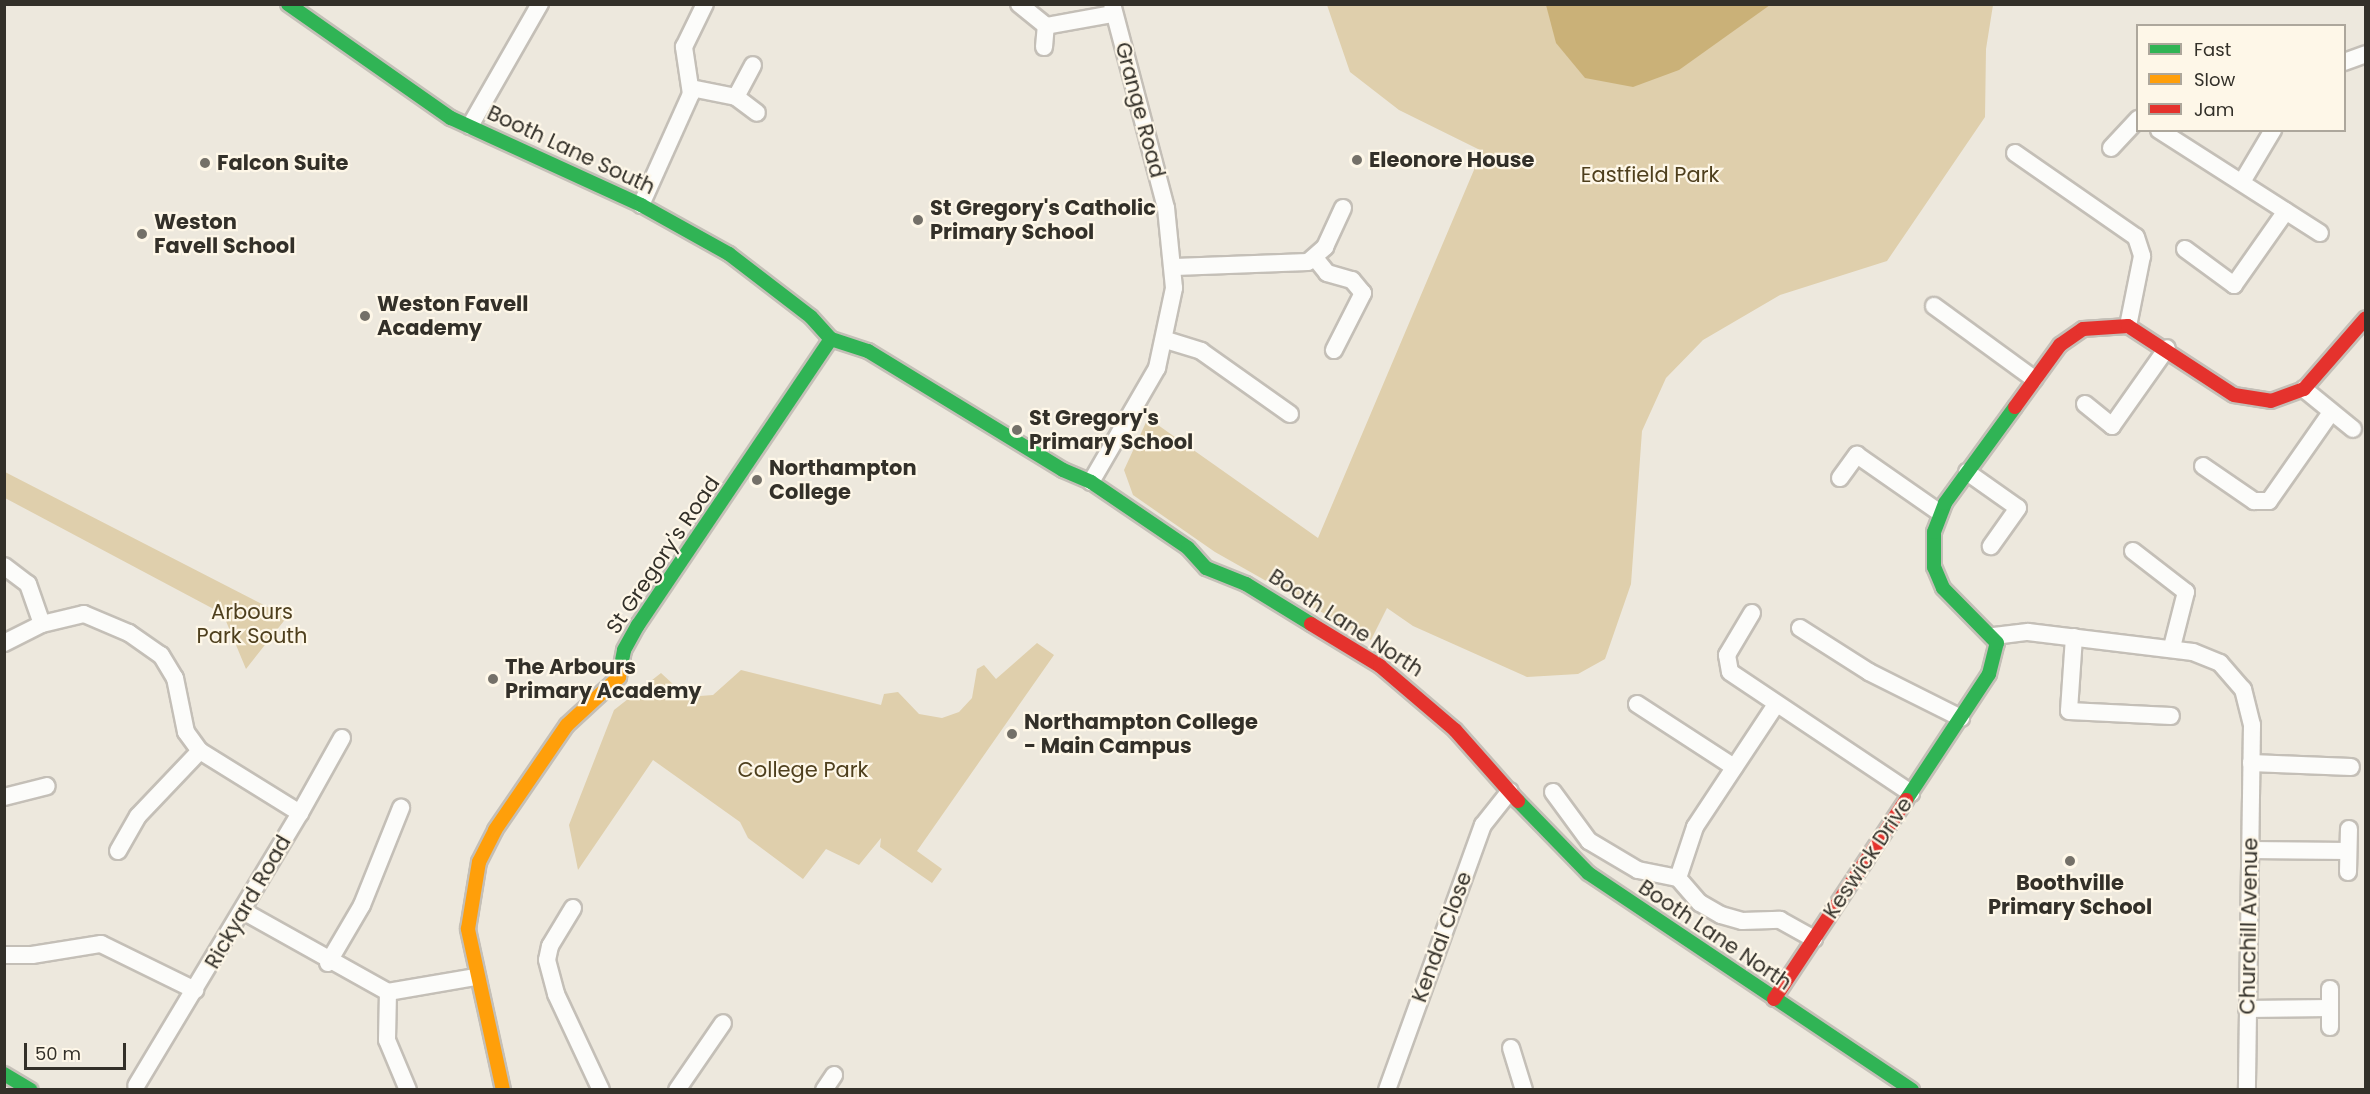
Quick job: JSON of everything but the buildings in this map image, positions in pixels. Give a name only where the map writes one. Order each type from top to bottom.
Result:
[{"type":"main road","name":"Booth Lane South","points":[[288,4],[470,126],[641,205],[729,255],[811,317],[831,339]]},
{"type":"main road","points":[[1994,636],[1955,605],[1938,579],[1932,543],[1940,513],[1967,472],[2034,379],[2072,335],[2107,324],[2128,326],[2167,348],[2246,400],[2271,401],[2304,389],[2366,318]]},
{"type":"main road","name":"Booth Lane North","points":[[831,339],[868,351],[1063,470],[1091,482],[1106,496],[1188,548],[1206,568],[1246,584],[1398,679],[1455,730],[1588,873],[1909,1089]]},
{"type":"main road","name":"St Gregory's Road","points":[[503,1089],[475,977],[468,930],[471,893],[495,830],[567,725],[619,677],[624,650],[638,625],[831,339]]},
{"type":"main road","name":"Keswick Drive","points":[[1774,999],[1961,718],[1994,663],[1994,636]]},
{"type":"main road","points":[[4,1074],[31,1089]]},
{"type":"street","points":[[470,126],[540,4]]},
{"type":"street","points":[[641,205],[691,88],[684,47],[705,4]]},
{"type":"street","points":[[1018,4],[1046,26]]},
{"type":"street","points":[[1046,26],[1113,9]]},
{"type":"street","name":"Grange Road","points":[[1091,482],[1144,395],[1166,340],[1174,267],[1167,208],[1113,9]]},
{"type":"street","points":[[1044,47],[1046,26]]},
{"type":"street","points":[[2346,61],[2366,54]]},
{"type":"street","points":[[736,97],[753,65]]},
{"type":"street","points":[[691,88],[736,97],[757,113]]},
{"type":"street","points":[[2111,148],[2136,121]]},
{"type":"street","points":[[2162,132],[2320,233]]},
{"type":"street","points":[[2242,182],[2272,132]]},
{"type":"street","points":[[2015,153],[2136,237],[2142,256],[2128,326]]},
{"type":"street","points":[[1174,267],[1299,263],[1316,258],[1343,208]]},
{"type":"street","points":[[2185,249],[2234,285],[2286,212]]},
{"type":"street","points":[[1316,258],[1327,273],[1352,280],[1363,293],[1334,350]]},
{"type":"street","points":[[1934,306],[2034,379]]},
{"type":"street","points":[[1166,340],[1201,351],[1290,414]]},
{"type":"street","points":[[2085,404],[2112,426],[2167,348]]},
{"type":"street","points":[[2304,389],[2330,414],[2354,429]]},
{"type":"street","points":[[2203,466],[2250,499],[2269,501],[2330,414]]},
{"type":"street","points":[[1840,478],[1857,455],[1940,513]]},
{"type":"street","points":[[1967,472],[2018,508],[1991,546]]},
{"type":"street","points":[[2133,551],[2187,592],[2172,648]]},
{"type":"street","points":[[4,566],[28,584],[42,624]]},
{"type":"street","points":[[1752,613],[1727,655],[1726,667],[1775,706],[1911,793]]},
{"type":"street","name":"Rickyard Road","points":[[4,643],[42,624],[84,614],[129,633],[161,655],[175,678],[186,732],[200,751],[300,813]]},
{"type":"street","points":[[1800,628],[1869,672],[1961,718]]},
{"type":"street","name":"Churchill Avenue","points":[[1994,636],[2014,632],[2172,648],[2208,657],[2237,680],[2250,712],[2247,1089]]},
{"type":"street","points":[[2074,637],[2069,711],[2171,717]]},
{"type":"street","points":[[1637,704],[1734,767]]},
{"type":"street","points":[[1678,878],[1688,841],[1775,706]]},
{"type":"street","name":"Rickyard Road","points":[[136,1086],[243,911],[342,738]]},
{"type":"street","points":[[118,851],[157,793],[200,751]]},
{"type":"street","points":[[2251,763],[2351,767]]},
{"type":"street","points":[[4,797],[46,786]]},
{"type":"street","name":"Kendal Close","points":[[1387,1089],[1483,825],[1510,791]]},
{"type":"street","points":[[1552,792],[1589,840],[1638,870],[1678,878],[1700,903],[1721,915],[1742,921],[1780,920],[1814,939]]},
{"type":"street","points":[[328,963],[362,905],[401,808]]},
{"type":"street","points":[[2348,872],[2349,829]]},
{"type":"street","points":[[2250,850],[2348,850]]},
{"type":"street","points":[[573,908],[550,946],[549,973],[601,1089]]},
{"type":"street","points":[[243,911],[328,963],[388,992],[475,977]]},
{"type":"street","name":"Rickyard Road","points":[[4,955],[33,955],[101,944],[195,990]]},
{"type":"street","points":[[2330,989],[2330,1027]]},
{"type":"street","points":[[388,992],[387,1040],[408,1089]]},
{"type":"street","points":[[2247,1009],[2330,1008]]},
{"type":"street","points":[[677,1089],[723,1023]]},
{"type":"street","points":[[1511,1048],[1524,1089]]},
{"type":"street","points":[[824,1089],[834,1075]]},
{"type":"green space","name":"Eastfield Park","points":[[1327,5],[1993,5],[1986,49],[1985,117],[1887,261],[1780,295],[1703,340],[1666,378],[1642,431],[1631,584],[1605,659],[1578,674],[1527,677],[1413,626],[1387,608],[1371,640],[1215,552],[1133,495],[1124,470],[1148,418],[1318,538],[1482,151],[1399,110],[1350,72]]},
{"type":"green space","name":"Arbours Park South","points":[[5,472],[287,617],[246,669],[223,614],[5,498]]},
{"type":"green space","name":"College Park","points":[[1037,643],[1054,655],[917,851],[942,869],[932,883],[880,847],[881,838],[859,865],[826,849],[803,879],[748,838],[740,822],[653,760],[578,870],[569,825],[614,710],[661,673],[687,697],[713,695],[741,670],[881,705],[884,694],[898,692],[919,714],[942,718],[959,712],[972,698],[977,669],[984,665],[996,679]]},
{"type":"shaded area","points":[[1546,4],[1770,5],[1679,70],[1633,87],[1585,78],[1556,43]]},
{"type":"traffic: fast","points":[[288,4],[451,118],[641,205],[729,254],[811,317],[831,339]]},
{"type":"traffic: fast","points":[[831,339],[868,351],[1063,470],[1091,482],[1188,548],[1206,568],[1246,584],[1311,624]]},
{"type":"traffic: fast","points":[[620,671],[624,650],[638,625],[831,339]]},
{"type":"traffic: fast","points":[[1906,800],[1989,674],[1997,643],[1943,588],[1934,567],[1934,532],[1945,503],[2015,407]]},
{"type":"traffic: fast","points":[[1518,801],[1588,873],[1912,1090]]},
{"type":"traffic: fast","points":[[4,1074],[31,1090]]},
{"type":"traffic: slow","points":[[503,1090],[468,929],[479,862],[495,830],[567,725],[619,677],[620,671]]},
{"type":"traffic: jam","points":[[2015,407],[2060,345],[2083,329],[2128,326],[2234,395],[2271,401],[2304,389],[2366,318]]},
{"type":"traffic: jam","points":[[1311,624],[1380,666],[1455,730],[1518,801]]},
{"type":"traffic: jam","points":[[1774,999],[1906,800]]},
{"type":"place","name":"Eleonore House","points":[[1357,160]]},
{"type":"place","name":"Falcon Suite","points":[[205,163]]},
{"type":"place","name":"St Gregory's Catholic Primary School","points":[[918,220]]},
{"type":"place","name":"Weston Favell School","points":[[142,234]]},
{"type":"place","name":"Weston Favell Academy","points":[[365,316]]},
{"type":"place","name":"St Gregory's Primary School","points":[[1017,430]]},
{"type":"place","name":"Northampton College","points":[[757,480]]},
{"type":"place","name":"The Arbours Primary Academy","points":[[493,679]]},
{"type":"place","name":"Northampton College - Main Campus","points":[[1012,734]]},
{"type":"place","name":"Boothville Primary School","points":[[2070,861]]}]
